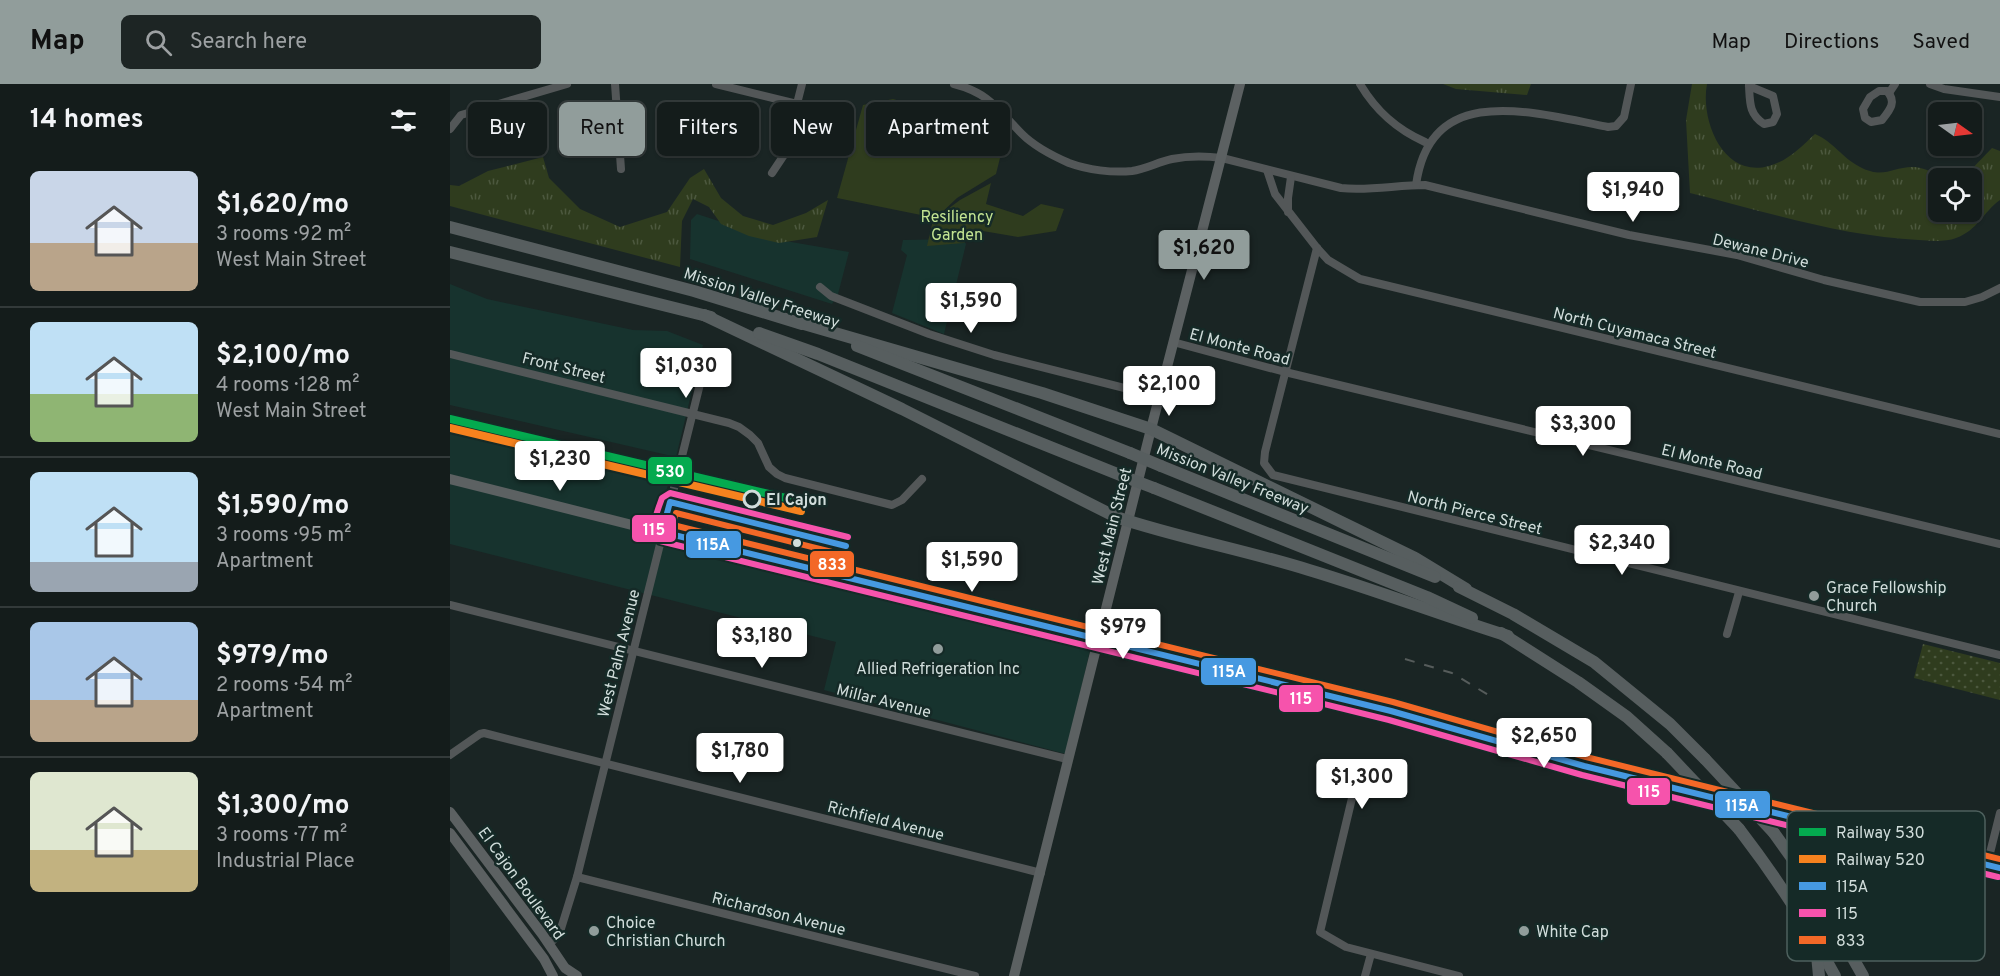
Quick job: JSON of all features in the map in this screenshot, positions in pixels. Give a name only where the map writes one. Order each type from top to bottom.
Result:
[{"type":"highway","name":"Mission Valley Freeway","points":[[450,228],[694,291],[797,322],[1467,589],[1594,662],[1670,724],[1774,833],[1787,851]]},
{"type":"highway","points":[[450,252],[704,315],[818,354],[1428,597],[1508,636],[1578,681],[1617,710],[1667,753],[1739,829],[1787,895]]},
{"type":"highway","points":[[704,315],[902,409],[1116,517],[1309,570],[1508,636]]},
{"type":"highway","points":[[797,322],[1042,393],[1151,429],[1376,538],[1467,589]]},
{"type":"highway","points":[[1818,961],[1820,976]]},
{"type":"highway","points":[[1827,961],[1835,976]]},
{"type":"highway","name":"Mission Valley Freeway","points":[[1855,961],[1863,976]]},
{"type":"highway","points":[[1860,961],[1870,976]]},
{"type":"main road","name":"West Main Street","points":[[1014,976],[1067,759],[1240,84]]},
{"type":"main road","points":[[450,479],[1391,711],[1584,766],[1787,816]]},
{"type":"main road","name":"El Cajon Boulevard","points":[[450,812],[570,975]]},
{"type":"main road","name":"El Cajon Boulevard","points":[[450,833],[544,959],[553,976]]},
{"type":"main road","points":[[1985,864],[2000,868]]},
{"type":"street","points":[[450,129],[461,115],[567,84]]},
{"type":"street","points":[[615,84],[621,169]]},
{"type":"street","points":[[716,84],[789,102]]},
{"type":"street","points":[[798,102],[802,84]]},
{"type":"street","points":[[954,84],[967,87],[992,102],[1006,114],[1023,135],[1040,148],[1071,163],[1102,171],[1133,171],[1173,159],[1222,158],[1267,170]]},
{"type":"street","points":[[1360,84],[1382,116],[1407,134],[1425,142]]},
{"type":"street","points":[[1509,103],[1608,127],[1616,126],[1624,117],[1631,84]]},
{"type":"street","points":[[1889,93],[1895,84]]},
{"type":"street","points":[[1930,84],[1944,89],[2000,97]]},
{"type":"street","points":[[1749,85],[1773,96],[1777,114],[1773,122],[1764,124],[1752,114],[1749,85]]},
{"type":"street","points":[[1879,91],[1889,93],[1892,106],[1882,120],[1874,123],[1868,121],[1863,109],[1870,97],[1879,91]]},
{"type":"street","points":[[1416,185],[1419,160],[1425,142],[1441,119]]},
{"type":"street","points":[[772,173],[783,156]]},
{"type":"street","name":"Dewane Drive","points":[[1267,170],[1341,188],[1361,190],[1416,185],[1446,190],[1629,235],[1737,255],[1824,280],[1920,302],[1965,302],[2000,288]]},
{"type":"street","name":"North Cuyamaca Street","points":[[1267,170],[1275,194],[1317,248],[1328,260],[1360,279],[2000,434]]},
{"type":"street","points":[[1288,213],[1291,177]]},
{"type":"street","points":[[1285,372],[1317,248]]},
{"type":"street","points":[[820,287],[831,296],[929,334],[994,355],[1160,397]]},
{"type":"street","name":"El Monte Road","points":[[1173,342],[1285,372],[2000,544]]},
{"type":"street","name":"Front Street","points":[[450,354],[739,427],[758,443],[769,467],[785,478],[892,505],[902,500],[922,479]]},
{"type":"street","name":"West Palm Avenue","points":[[549,944],[559,935],[577,877],[705,364]]},
{"type":"street","name":"North Pierce Street","points":[[1285,372],[1264,463],[1273,475],[2000,655]]},
{"type":"street","points":[[1727,634],[1739,592]]},
{"type":"street","name":"Millar Avenue","points":[[450,605],[1067,759]]},
{"type":"street","name":"Richfield Avenue","points":[[450,755],[484,733],[1041,873]]},
{"type":"street","points":[[1359,769],[1320,932],[1346,947],[1459,976]]},
{"type":"street","points":[[1988,865],[2000,813]]},
{"type":"street","name":"Richardson Avenue","points":[[577,877],[975,976]]},
{"type":"street","points":[[1365,976],[1371,954]]},
{"type":"shaded area","points":[[697,214],[774,239],[849,252],[838,294],[832,304],[690,259],[691,220]]},
{"type":"shaded area","points":[[963,239],[966,244],[944,334],[892,313],[907,255],[901,250],[903,240]]},
{"type":"shaded area","points":[[450,284],[487,299],[633,330],[667,331],[703,345],[676,457],[450,405]]},
{"type":"shaded area","points":[[450,425],[670,477],[658,524],[1094,633],[1066,754],[824,690],[836,642],[450,544]]},
{"type":"green space","points":[[1443,84],[1531,84],[1527,95],[1456,89]]},
{"type":"green space","points":[[1692,84],[1707,84],[1707,114],[1711,129],[1727,155],[1739,164],[1753,168],[1769,166],[1782,161],[1815,134],[1853,163],[1869,171],[1882,172],[1907,167],[1928,171],[1928,222],[1979,222],[1964,235],[1943,241],[1891,238],[1833,229],[1690,193],[1686,120]]},
{"type":"green space","points":[[893,99],[904,102],[878,102]]},
{"type":"green space","points":[[866,104],[866,156],[1000,156],[996,174],[957,198],[937,217],[837,198],[849,156],[854,156],[854,137],[863,105]]},
{"type":"green space","points":[[1992,148],[2000,151],[2000,200],[1982,218],[1982,168],[1973,168]]},
{"type":"green space","points":[[543,157],[549,178],[580,209],[620,227],[667,212],[690,178],[704,169],[721,198],[743,216],[773,225],[806,213],[828,200],[817,237],[779,243],[749,236],[721,224],[709,207],[693,199],[682,221],[680,267],[450,206],[450,185],[459,186],[488,171]]},
{"type":"green space","name":"Resiliency Garden","points":[[991,183],[986,204],[1023,216],[1041,204],[1064,209],[1056,231],[1018,237],[977,230],[964,243],[927,246],[933,220],[960,200]]},
{"type":"green space","points":[[1923,644],[2000,663],[2000,700],[1914,678]]},
{"type":"railway","points":[[1405,659],[1452,673],[1495,699]]},
{"type":"rail line","name":"530","points":[[450,419],[803,502]]},
{"type":"rail line","name":"520","points":[[450,428],[801,511]]},
{"type":"transit line","name":"115","points":[[848,537],[670,493],[662,498],[654,527],[654,533],[660,541],[1389,720],[1582,775],[1787,825]]},
{"type":"transit line","name":"115A","points":[[846,546],[670,502],[662,532],[1391,711],[1584,766],[1787,816]]},
{"type":"transit line","name":"833","points":[[844,555],[676,513],[673,525],[1393,702],[1586,757],[1805,811]]},
{"type":"transit line","name":"833","points":[[1985,855],[2000,859]]},
{"type":"transit line","name":"115A","points":[[1985,864],[2000,868]]},
{"type":"transit line","name":"115","points":[[1985,874],[1998,877]]},
{"type":"place","name":"El Cajon","points":[[752,499]]},
{"type":"place","name":"Grace Fellowship Church","points":[[1814,596]]},
{"type":"place","name":"Allied Refrigeration Inc","points":[[938,649]]},
{"type":"place","name":"Choice Christian Church","points":[[594,931]]},
{"type":"place","name":"White Cap","points":[[1524,931]]}]
